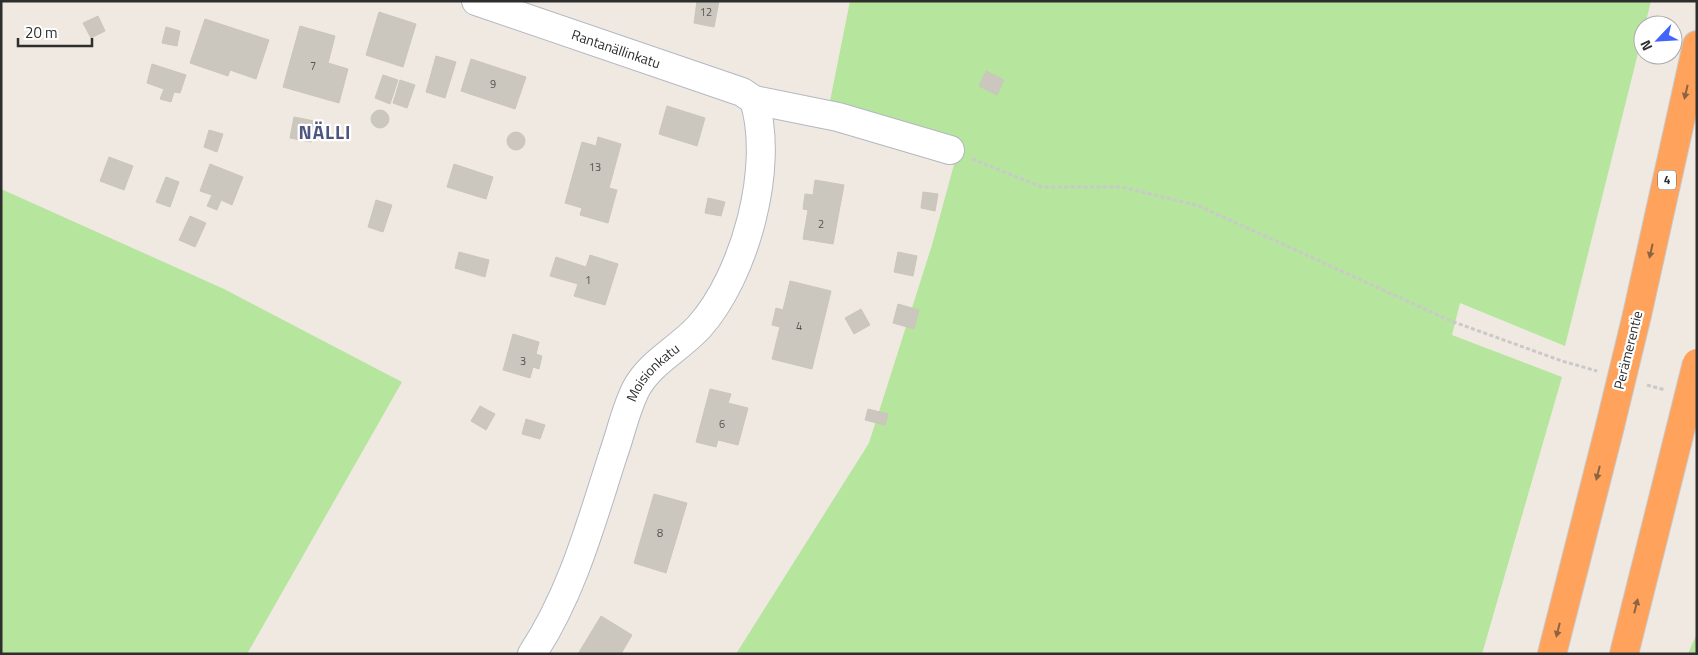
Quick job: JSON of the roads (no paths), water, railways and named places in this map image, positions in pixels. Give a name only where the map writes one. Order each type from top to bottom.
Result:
[{"type":"highway","name":"Perämerentie","points":[[1552,654],[1637,316],[1697,45]]},
{"type":"highway","points":[[1624,654],[1697,363]]},
{"type":"street","name":"Rantanällinkatu","points":[[476,1],[742,92],[754,100],[838,117],[950,150]]},
{"type":"street","name":"Moisionkatu","points":[[532,654],[558,610],[581,554],[637,387],[656,365],[696,330],[712,313],[739,259],[759,181],[761,127],[754,100]]},
{"type":"district","name":"NÄLLI","points":[[325,132]]}]
